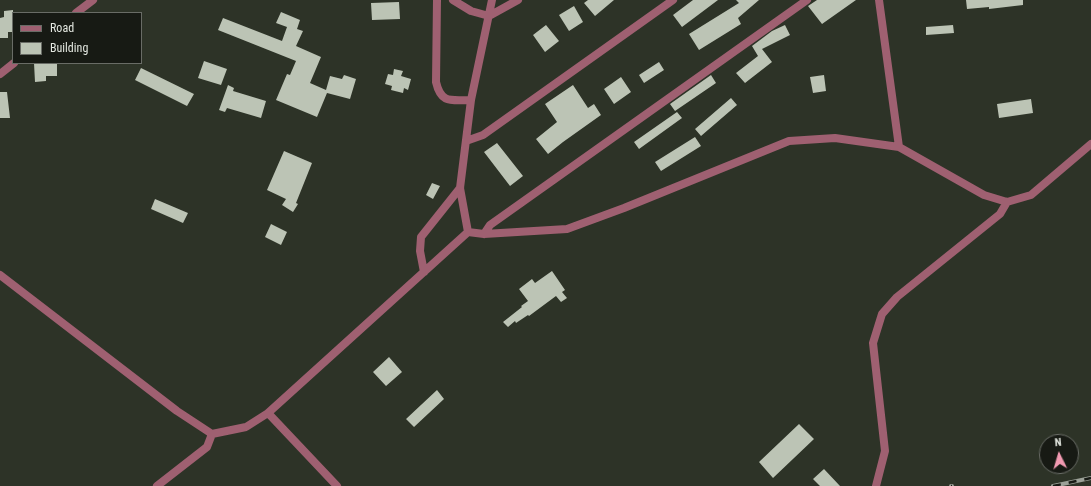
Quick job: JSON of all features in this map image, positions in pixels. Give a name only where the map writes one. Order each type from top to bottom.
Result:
[{"type":"street","points":[[77,12],[92,0]]},
{"type":"street","points":[[437,0],[436,82],[438,93],[442,97],[450,100],[471,100]]},
{"type":"street","points":[[453,0],[471,11],[489,16],[518,0]]},
{"type":"street","points":[[468,232],[460,188],[471,100],[492,0]]},
{"type":"street","points":[[466,141],[483,135],[673,0]]},
{"type":"street","points":[[484,234],[490,225],[807,0]]},
{"type":"street","points":[[879,0],[899,146]]},
{"type":"street","points":[[0,74],[13,64]]},
{"type":"street","points":[[0,275],[176,411],[212,434],[246,427],[268,413],[468,232],[484,234],[567,229],[624,208],[789,140],[835,138],[899,146],[984,195],[1007,202],[1031,195],[1091,144]]},
{"type":"street","points":[[424,272],[420,251],[421,237],[460,188]]},
{"type":"street","points":[[876,486],[878,484],[885,451],[873,343],[882,314],[897,297],[1000,214],[1007,202]]},
{"type":"street","points":[[268,413],[337,486]]},
{"type":"street","points":[[157,486],[206,447],[212,434]]},
{"type":"building","points":[[588,0],[614,0],[595,16],[584,3]]},
{"type":"building","points":[[693,0],[718,0],[682,27],[673,15]]},
{"type":"building","points":[[736,0],[759,0],[738,18],[741,24],[699,50],[689,34],[739,3]]},
{"type":"building","points":[[817,0],[856,0],[822,24],[808,6]]},
{"type":"building","points":[[966,0],[1023,0],[1023,5],[989,9],[989,7],[967,9]]},
{"type":"building","points":[[399,2],[400,19],[372,20],[371,3]]},
{"type":"building","points":[[574,6],[583,22],[569,31],[559,15]]},
{"type":"building","points":[[13,10],[12,32],[8,32],[8,38],[0,38],[0,18],[4,17],[4,11]]},
{"type":"building","points":[[281,12],[300,20],[297,29],[303,31],[296,46],[321,57],[310,83],[326,90],[330,76],[342,79],[344,75],[356,79],[350,99],[327,93],[317,117],[276,100],[287,74],[290,75],[296,61],[218,30],[223,18],[282,41],[287,27],[276,23]]},
{"type":"building","points":[[546,25],[559,41],[545,52],[533,35]]},
{"type":"building","points":[[785,25],[790,35],[762,49],[772,62],[745,83],[736,73],[758,56],[752,46],[772,31]]},
{"type":"building","points":[[953,25],[954,33],[926,35],[926,27]]},
{"type":"building","points":[[204,61],[227,69],[221,85],[198,78]]},
{"type":"building","points":[[659,62],[664,70],[644,83],[639,75]]},
{"type":"building","points":[[34,64],[57,64],[57,76],[46,76],[46,81],[35,82]]},
{"type":"building","points":[[141,68],[194,94],[187,106],[135,80]]},
{"type":"building","points":[[394,69],[403,71],[401,76],[411,79],[408,90],[404,88],[403,93],[391,90],[392,86],[385,84],[388,74],[393,75]]},
{"type":"building","points":[[711,75],[716,83],[675,111],[670,104]]},
{"type":"building","points":[[824,75],[826,91],[813,93],[810,77]]},
{"type":"building","points":[[621,77],[631,92],[614,104],[604,89]]},
{"type":"building","points":[[228,85],[234,88],[233,91],[266,101],[261,118],[227,108],[225,112],[219,110]]},
{"type":"building","points":[[573,85],[588,108],[594,104],[601,115],[548,154],[536,139],[557,122],[545,104]]},
{"type":"building","points":[[0,92],[7,92],[10,118],[0,118]]},
{"type":"building","points":[[731,98],[737,105],[701,136],[695,129]]},
{"type":"building","points":[[1031,99],[1033,113],[999,118],[997,104]]},
{"type":"building","points":[[677,112],[682,118],[639,149],[634,142]]},
{"type":"building","points":[[695,137],[701,146],[661,171],[655,162]]},
{"type":"building","points":[[497,143],[523,176],[510,186],[484,152]]},
{"type":"building","points":[[284,151],[312,163],[296,203],[298,204],[293,212],[282,205],[286,199],[267,190]]},
{"type":"building","points":[[432,183],[440,186],[433,199],[426,195]]},
{"type":"building","points":[[155,199],[188,213],[183,223],[151,209]]},
{"type":"building","points":[[271,224],[287,232],[281,245],[265,237]]},
{"type":"building","points":[[552,271],[565,290],[562,292],[567,298],[561,302],[556,296],[529,316],[528,315],[516,323],[515,321],[508,327],[503,322],[528,301],[519,289],[532,279],[535,283]]},
{"type":"building","points":[[389,357],[402,372],[386,386],[373,372]]},
{"type":"building","points":[[437,390],[444,399],[414,427],[406,419]]},
{"type":"building","points":[[799,424],[814,439],[773,478],[759,462]]},
{"type":"building","points":[[824,469],[840,486],[820,486],[813,479]]},
{"type":"railway","points":[[1053,486],[1091,478]]}]
